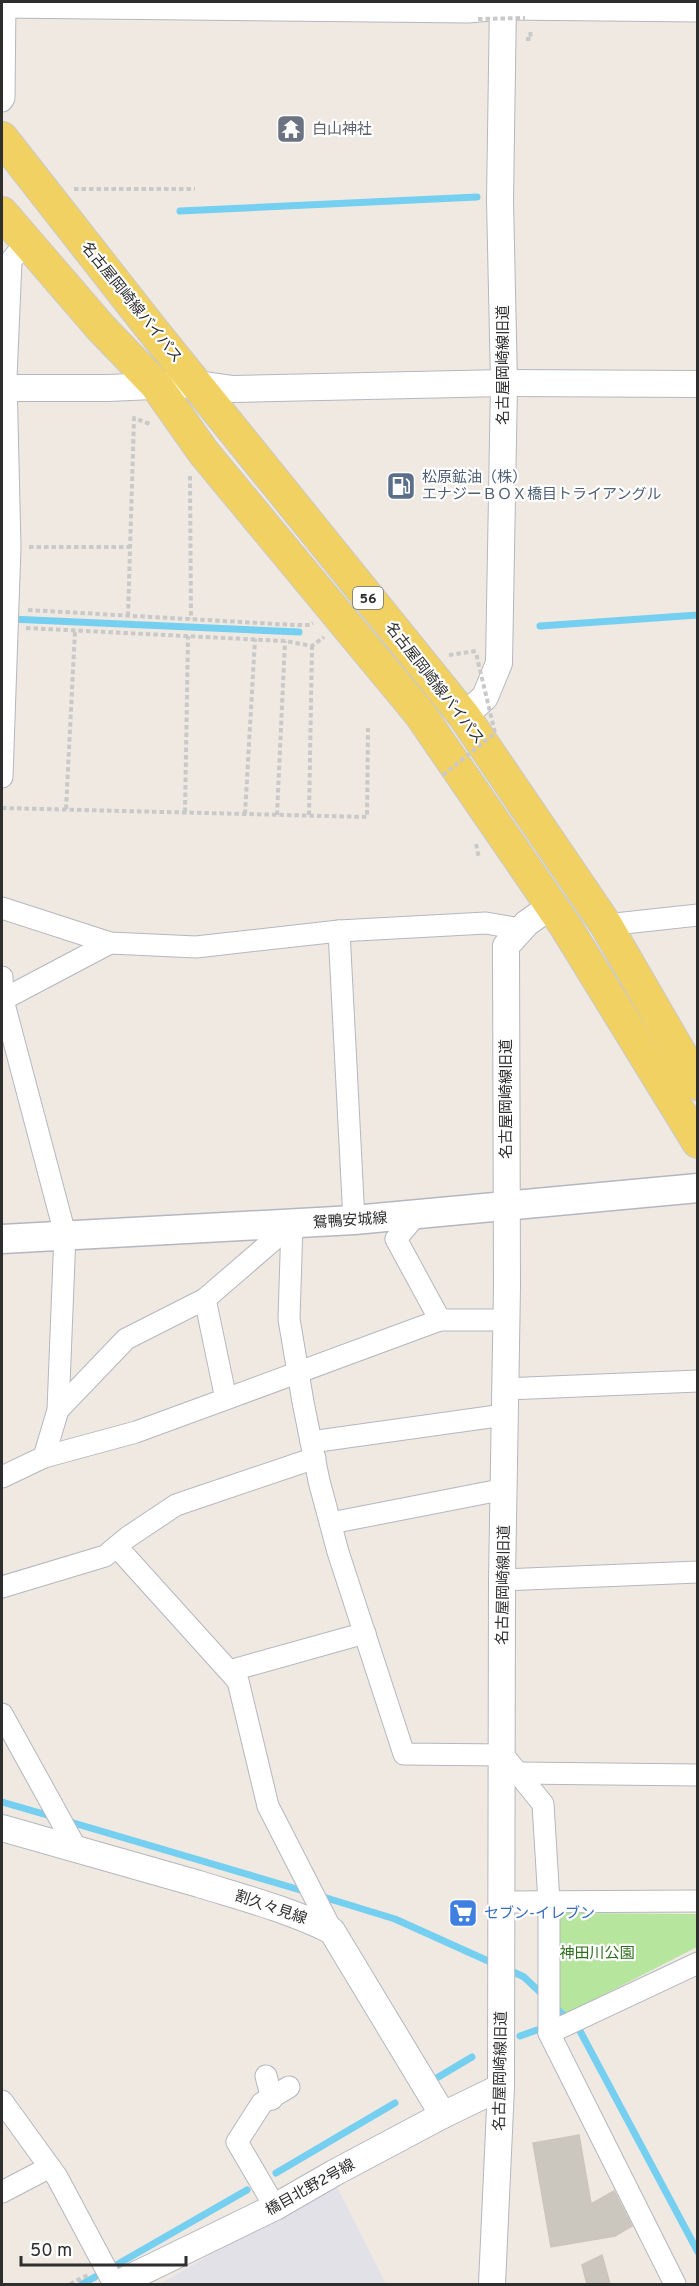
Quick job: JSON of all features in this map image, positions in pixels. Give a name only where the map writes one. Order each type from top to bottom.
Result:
[{"type":"main road","name":"名古屋岡崎線バイパス","points":[[2,138],[150,327],[464,716],[606,925],[698,1084]]},
{"type":"main road","name":"名古屋岡崎線バイパス","points":[[2,213],[25,243],[156,385],[204,453],[420,714],[551,906],[698,1142]]},
{"type":"main road","name":"鴛鴨安城線","points":[[2,1239],[354,1220],[698,1188]]},
{"type":"street","points":[[2,101],[4,98],[4,5],[468,12],[510,10],[698,11]]},
{"type":"street","name":"名古屋岡崎線旧道","points":[[464,716],[485,697],[499,663],[504,383],[500,200],[510,10]]},
{"type":"street","points":[[2,777],[10,547],[4,388],[11,261],[25,243]]},
{"type":"street","points":[[4,388],[108,388],[198,384],[232,389],[504,383],[698,384]]},
{"type":"street","name":"名古屋岡崎線旧道","points":[[492,2284],[501,2087],[500,1902],[510,1764],[502,1580],[505,1489],[506,946],[520,930],[551,906]]},
{"type":"street","points":[[2,908],[110,943],[196,946],[339,931],[486,923],[520,930]]},
{"type":"street","points":[[606,925],[698,915]]},
{"type":"street","points":[[339,931],[354,1220]]},
{"type":"street","points":[[2,1000],[110,943]]},
{"type":"street","points":[[2,977],[2,1000],[65,1234],[58,1410],[44,1457]]},
{"type":"street","points":[[417,1214],[396,1239],[440,1320]]},
{"type":"street","points":[[58,1410],[126,1339],[206,1299],[292,1224]]},
{"type":"street","points":[[292,1224],[289,1319],[313,1450],[330,1523],[404,1754],[510,1764],[698,1775]]},
{"type":"street","points":[[206,1299],[226,1399]]},
{"type":"street","points":[[2,1477],[44,1457],[136,1432],[440,1320],[506,1320]]},
{"type":"street","points":[[505,1389],[698,1381]]},
{"type":"street","points":[[2,1587],[105,1556],[176,1504],[313,1450],[504,1414]]},
{"type":"street","points":[[330,1523],[505,1489]]},
{"type":"street","points":[[117,1547],[238,1681],[268,1806],[332,1931],[443,2115]]},
{"type":"street","points":[[502,1580],[698,1572]]},
{"type":"street","points":[[229,1671],[365,1633]]},
{"type":"street","points":[[2,1714],[76,1848]]},
{"type":"street","points":[[510,1764],[543,1804],[549,1902],[549,2033],[675,2284]]},
{"type":"street","name":"割久々見線","points":[[2,1828],[265,1904],[306,1918],[332,1931]]},
{"type":"street","points":[[500,1902],[698,1901]]},
{"type":"street","points":[[549,2033],[698,1963]]},
{"type":"street","points":[[266,2076],[280,2093],[262,2103],[237,2142],[275,2207]]},
{"type":"street","name":"橋目北野2号線","points":[[115,2284],[275,2207],[443,2115],[501,2087]]},
{"type":"street","points":[[2,2101],[57,2177],[115,2284]]},
{"type":"street","points":[[2,2192],[50,2167]]},
{"type":"path","points":[[478,19],[510,10]]},
{"type":"path","points":[[64,189],[195,189]]},
{"type":"path","points":[[128,616],[134,418]]},
{"type":"path","points":[[189,467],[191,619]]},
{"type":"path","points":[[10,547],[130,547]]},
{"type":"path","points":[[8,618],[128,616],[295,625],[310,625],[318,619]]},
{"type":"path","points":[[8,618],[75,631],[255,639],[312,646],[330,633]]},
{"type":"path","points":[[66,809],[75,631]]},
{"type":"path","points":[[185,812],[188,636]]},
{"type":"path","points":[[245,814],[255,639]]},
{"type":"path","points":[[277,814],[285,641]]},
{"type":"path","points":[[443,775],[495,734],[476,653],[478,644]]},
{"type":"path","points":[[309,815],[312,646]]},
{"type":"path","points":[[440,656],[476,653]]},
{"type":"path","points":[[2,808],[367,817],[368,728]]},
{"type":"shaded area","points":[[335,2183],[386,2284],[160,2284]]},
{"type":"green space","name":"神田川公園","points":[[558,1913],[697,1914],[697,1947],[558,2018]]},
{"type":"building","points":[[579,2135],[591,2204],[614,2191],[632,2226],[615,2236],[551,2247],[533,2143]]},
{"type":"building","points":[[602,2255],[610,2284],[587,2284],[582,2265]]},
{"type":"waterway","points":[[180,211],[477,197]]},
{"type":"waterway","points":[[540,626],[698,615]]},
{"type":"waterway","points":[[10,619],[299,632]]},
{"type":"waterway","points":[[2,1802],[54,1817]]},
{"type":"waterway","points":[[67,1821],[307,1892]]},
{"type":"waterway","points":[[320,1896],[395,1919],[497,1965]]},
{"type":"waterway","points":[[507,1969],[524,1977],[544,1996]]},
{"type":"waterway","points":[[554,2006],[580,2031],[698,2252]]},
{"type":"waterway","points":[[520,2036],[537,2030]]},
{"type":"waterway","points":[[435,2079],[472,2057]]},
{"type":"waterway","points":[[276,2173],[395,2103]]},
{"type":"waterway","points":[[118,2264],[247,2190]]},
{"type":"waterway","points":[[82,2284],[95,2277]]},
{"type":"place","name":"白山神社","points":[[291,129]]},
{"type":"place","name":"松原鉱油（株） エナジーＢＯＸ橋目トライアングル","points":[[401,486]]},
{"type":"place","name":"セブン-イレブン","points":[[463,1913]]}]
